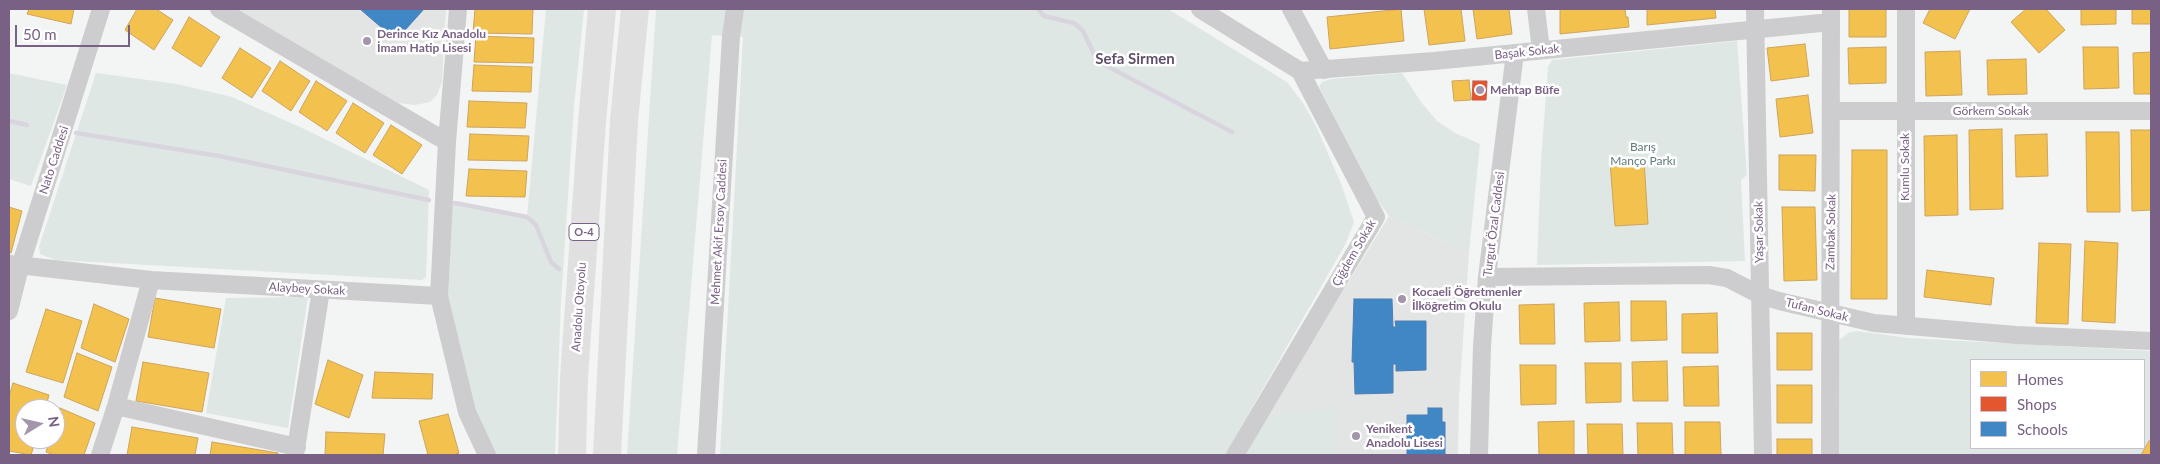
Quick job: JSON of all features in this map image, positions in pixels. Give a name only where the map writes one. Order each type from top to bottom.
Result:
[{"type":"highway","name":"Anadolu Otoyolu","points":[[572,455],[575,368],[602,9]]},
{"type":"highway","name":"O-4","points":[[607,455],[623,140],[634,9]]},
{"type":"street","name":"Nato Caddesi","points":[[9,311],[14,266],[101,9]]},
{"type":"street","points":[[219,9],[447,142]]},
{"type":"street","points":[[458,9],[447,142],[439,296],[467,412],[487,455]]},
{"type":"street","name":"Mehmet Akif Ersoy Caddesi","points":[[706,455],[731,36],[735,9]]},
{"type":"street","points":[[1200,9],[1300,71]]},
{"type":"street","points":[[1292,9],[1324,70]]},
{"type":"street","points":[[1536,9],[1541,50]]},
{"type":"street","name":"Yaşar Sokak","points":[[1755,9],[1764,455]]},
{"type":"street","name":"Kumlu Sokak","points":[[1906,9],[1906,326]]},
{"type":"street","name":"Başak Sokak","points":[[1300,71],[1515,53],[1754,28],[1831,15]]},
{"type":"street","name":"Zambak Sokak","points":[[1830,455],[1831,15]]},
{"type":"street","name":"Turgut Özal Caddesi","points":[[1479,455],[1482,346],[1487,277],[1515,53]]},
{"type":"street","name":"Çiğdem Sokak","points":[[1234,455],[1376,217],[1300,71]]},
{"type":"street","name":"Görkem Sokak","points":[[1832,111],[2151,111]]},
{"type":"street","name":"Alaybey Sokak","points":[[14,266],[152,280],[439,296]]},
{"type":"street","name":"Tufan Sokak","points":[[1487,277],[1709,275],[1727,278],[1760,295],[1779,301],[1867,322],[2016,335],[2151,341]]},
{"type":"street","points":[[100,455],[152,280]]},
{"type":"street","points":[[116,406],[296,451],[321,290]]},
{"type":"shaded area","name":"Derince Kız Anadolu İmam Hatip Lisesi","points":[[235,9],[446,9],[442,82],[437,95],[430,102],[415,105],[398,103]]},
{"type":"shaded area","name":"Kocaeli Öğretmenler İlköğretim Okulu","points":[[1389,216],[1469,253],[1459,398],[1458,455],[1242,455]]},
{"type":"green space","points":[[546,9],[584,9],[574,106],[561,301],[555,455],[487,455],[439,296],[444,202],[527,217]]},
{"type":"green space","points":[[656,9],[1168,9],[1287,82],[1303,103],[1316,126],[1342,186],[1354,222],[1346,243],[1225,455],[720,455],[743,37],[712,35],[677,455],[627,455]]},
{"type":"green space","name":"Barış Manço Parkı","points":[[1737,41],[1747,175],[1741,180],[1745,261],[1537,265],[1541,162],[1548,67],[1552,60]]},
{"type":"green space","points":[[9,73],[67,85],[31,186],[9,179]]},
{"type":"green space","points":[[96,73],[177,84],[232,97],[300,127],[429,190],[426,277],[422,280],[56,260],[40,254],[39,247]]},
{"type":"green space","points":[[1402,73],[1421,102],[1437,121],[1455,133],[1480,144],[1469,253],[1389,216],[1373,194],[1319,87],[1322,82],[1331,79]]},
{"type":"green space","points":[[308,297],[288,428],[206,413],[226,298]]},
{"type":"green space","points":[[1857,331],[1908,338],[2151,351],[2151,442],[2149,441],[2145,448],[2145,359],[1970,359],[1970,449],[2144,449],[2141,455],[1836,455],[1837,342],[1848,333]]},
{"type":"green space","points":[[1333,410],[1336,455],[1242,455],[1266,416]]},
{"type":"building: Homes","points":[[29,9],[74,9],[71,24],[27,14]]},
{"type":"building: Homes","points":[[137,9],[156,9],[173,20],[154,50],[125,30]]},
{"type":"building: Homes","points":[[475,9],[533,9],[532,34],[473,33]]},
{"type":"building: Homes","points":[[1401,9],[1404,41],[1330,49],[1327,17]]},
{"type":"building: Homes","points":[[1424,9],[1461,9],[1465,41],[1429,45]]},
{"type":"building: Homes","points":[[1473,9],[1509,9],[1512,34],[1477,39]]},
{"type":"building: Homes","points":[[1560,9],[1625,9],[1629,27],[1560,34]]},
{"type":"building: Homes","points":[[1647,9],[1715,9],[1716,18],[1647,25]]},
{"type":"building: Homes","points":[[1849,9],[1886,9],[1886,37],[1849,37]]},
{"type":"building: Homes","points":[[1930,9],[1970,9],[1955,39],[1923,23]]},
{"type":"building: Homes","points":[[2026,9],[2046,9],[2065,30],[2039,53],[2011,22]]},
{"type":"building: Homes","points":[[2081,9],[2116,9],[2116,24],[2081,25]]},
{"type":"building: Homes","points":[[2132,9],[2151,9],[2151,24],[2132,24]]},
{"type":"building: Homes","points":[[189,17],[220,37],[201,67],[172,48]]},
{"type":"building: Homes","points":[[476,36],[534,38],[533,63],[474,62]]},
{"type":"building: Homes","points":[[1805,44],[1809,76],[1771,81],[1767,48]]},
{"type":"building: Homes","points":[[1886,47],[1886,83],[1849,84],[1848,48]]},
{"type":"building: Homes","points":[[2083,47],[2118,47],[2119,88],[2084,89]]},
{"type":"building: Homes","points":[[240,48],[271,68],[252,98],[222,78]]},
{"type":"building: Homes","points":[[1960,51],[1962,95],[1926,96],[1925,52]]},
{"type":"building: Homes","points":[[2151,52],[2151,94],[2134,94],[2133,53]]},
{"type":"building: Homes","points":[[2026,59],[2027,94],[1988,95],[1987,60]]},
{"type":"building: Homes","points":[[280,61],[310,81],[291,111],[262,91]]},
{"type":"building: Homes","points":[[474,65],[532,67],[531,92],[472,91]]},
{"type":"building: Homes","points":[[1469,80],[1471,100],[1454,101],[1452,81]]},
{"type":"building: Homes","points":[[316,81],[347,101],[327,131],[299,112]]},
{"type":"building: Homes","points":[[1808,95],[1813,133],[1780,137],[1776,99]]},
{"type":"building: Homes","points":[[469,101],[527,103],[525,128],[467,127]]},
{"type":"building: Homes","points":[[353,103],[384,123],[365,153],[336,133]]},
{"type":"building: Homes","points":[[391,125],[422,145],[402,174],[373,155]]},
{"type":"building: Homes","points":[[2002,129],[2003,209],[1970,210],[1969,130]]},
{"type":"building: Homes","points":[[2131,130],[2151,130],[2151,210],[2132,211]]},
{"type":"building: Homes","points":[[2086,132],[2119,132],[2120,212],[2087,212]]},
{"type":"building: Homes","points":[[470,134],[529,136],[527,161],[468,160]]},
{"type":"building: Homes","points":[[2047,134],[2048,176],[2016,177],[2015,135]]},
{"type":"building: Homes","points":[[1957,135],[1958,215],[1925,216],[1924,136]]},
{"type":"building: Homes","points":[[1852,150],[1887,150],[1887,299],[1851,299]]},
{"type":"building: Homes","points":[[1779,155],[1816,155],[1815,191],[1779,190]]},
{"type":"building: Homes","points":[[1644,160],[1648,224],[1615,226],[1610,162]]},
{"type":"building: Homes","points":[[469,169],[527,171],[525,197],[466,196]]},
{"type":"building: Homes","points":[[9,207],[22,211],[11,253],[9,252]]},
{"type":"building: Homes","points":[[1782,207],[1815,207],[1817,280],[1784,281]]},
{"type":"building: Homes","points":[[2085,241],[2118,243],[2115,323],[2082,321]]},
{"type":"building: Homes","points":[[2039,243],[2071,244],[2068,324],[2036,323]]},
{"type":"building: Homes","points":[[1927,270],[1994,278],[1991,305],[1924,297]]},
{"type":"building: Homes","points":[[155,298],[221,309],[214,348],[148,337]]},
{"type":"building: Homes","points":[[1631,301],[1666,301],[1667,340],[1631,341]]},
{"type":"building: Homes","points":[[1619,302],[1620,341],[1585,342],[1584,303]]},
{"type":"building: Homes","points":[[94,304],[129,319],[115,362],[81,348]]},
{"type":"building: Homes","points":[[1554,304],[1555,344],[1520,344],[1519,305]]},
{"type":"building: Homes","points":[[46,309],[82,321],[63,383],[26,372]]},
{"type":"building: Homes","points":[[1717,313],[1718,353],[1682,353],[1682,314]]},
{"type":"building: Homes","points":[[1777,333],[1812,333],[1812,370],[1777,370]]},
{"type":"building: Homes","points":[[77,353],[112,367],[98,411],[64,397]]},
{"type":"building: Homes","points":[[328,360],[363,375],[349,418],[315,404]]},
{"type":"building: Homes","points":[[1667,361],[1668,401],[1633,401],[1632,362]]},
{"type":"building: Homes","points":[[143,362],[209,373],[202,412],[136,401]]},
{"type":"building: Homes","points":[[1585,363],[1621,363],[1621,402],[1586,403]]},
{"type":"building: Homes","points":[[1520,365],[1556,365],[1556,404],[1521,405]]},
{"type":"building: Homes","points":[[1718,366],[1719,406],[1684,406],[1683,367]]},
{"type":"building: Homes","points":[[375,372],[433,374],[432,399],[372,398]]},
{"type":"building: Homes","points":[[13,383],[49,395],[48,399],[15,399],[15,449],[33,449],[31,455],[9,451],[9,397]]},
{"type":"building: Homes","points":[[1777,385],[1812,385],[1812,423],[1777,423]]},
{"type":"building: Homes","points":[[65,410],[95,423],[84,455],[54,455],[46,452],[47,449],[65,449]]},
{"type":"building: Homes","points":[[448,414],[459,453],[453,455],[428,455],[419,421]]},
{"type":"building: Homes","points":[[1574,421],[1574,455],[1539,455],[1538,422]]},
{"type":"building: Homes","points":[[1685,422],[1720,422],[1721,455],[1685,455]]},
{"type":"building: Homes","points":[[1637,423],[1672,423],[1673,455],[1638,455]]},
{"type":"building: Homes","points":[[1587,424],[1622,424],[1623,455],[1588,455]]},
{"type":"building: Homes","points":[[132,427],[198,438],[195,455],[127,455]]},
{"type":"building: Homes","points":[[326,432],[385,434],[383,455],[325,455]]},
{"type":"building: Homes","points":[[1777,439],[1812,439],[1812,455],[1777,455]]},
{"type":"building: Homes","points":[[2149,441],[2151,442],[2151,455],[2141,455]]},
{"type":"building: Homes","points":[[212,442],[278,453],[278,455],[210,455]]},
{"type":"building: Shops","name":"Mehtap Büfe","points":[[1473,81],[1487,81],[1486,100],[1472,100]]},
{"type":"building: Schools","points":[[360,9],[424,9],[396,40]]},
{"type":"building: Schools","points":[[1354,299],[1392,299],[1393,327],[1396,327],[1395,321],[1426,321],[1426,370],[1396,371],[1396,364],[1393,364],[1393,393],[1355,394],[1354,362],[1352,362]]},
{"type":"building: Schools","name":"Yenikent Anadolu Lisesi","points":[[1428,408],[1442,408],[1442,422],[1445,422],[1445,455],[1407,455],[1407,415],[1428,415]]},
{"type":"waterway","points":[[1038,9],[1044,16],[1074,23],[1083,31],[1094,54],[1105,65],[1232,132]]},
{"type":"waterway","points":[[9,121],[27,125]]},
{"type":"waterway","points":[[76,133],[219,156],[429,200]]},
{"type":"waterway","points":[[455,203],[527,217],[536,225],[551,262],[559,269]]},
{"type":"place","name":"Derince Kız Anadolu İmam Hatip Lisesi","points":[[367,41]]},
{"type":"place","name":"Mehtap Büfe","points":[[1480,90]]},
{"type":"place","name":"Kocaeli Öğretmenler İlköğretim Okulu","points":[[1402,299]]},
{"type":"place","name":"Yenikent Anadolu Lisesi","points":[[1356,436]]},
{"type":"district","name":"Sefa Sirmen","points":[[1135,59]]}]
